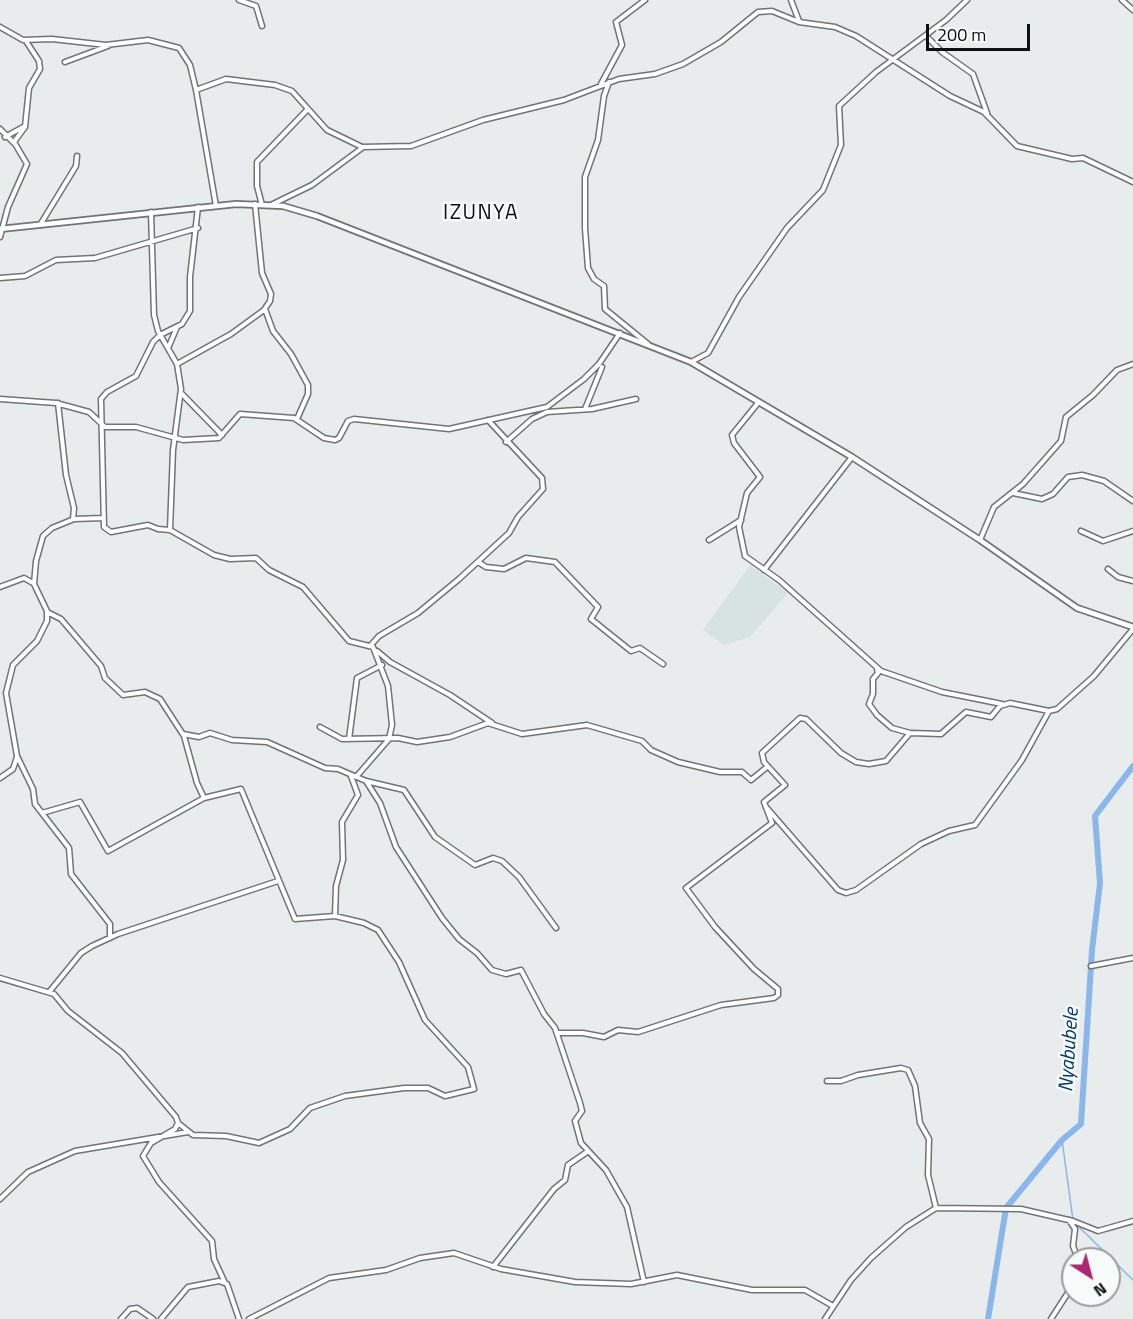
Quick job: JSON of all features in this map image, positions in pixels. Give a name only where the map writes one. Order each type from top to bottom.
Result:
[{"type":"street","points":[[239,0],[256,6],[262,26]]},
{"type":"street","points":[[600,85],[622,45],[616,22],[645,0]]},
{"type":"street","points":[[791,0],[799,22]]},
{"type":"street","points":[[691,362],[708,353],[738,297],[787,228],[823,190],[841,145],[839,106],[968,0]]},
{"type":"street","points":[[1122,0],[1133,10]]},
{"type":"street","points":[[196,90],[226,79],[275,85],[292,92],[327,130],[362,147],[411,146],[483,120],[564,100],[610,81],[655,74],[683,64],[721,42],[764,10],[778,12],[799,22],[846,31],[895,58],[950,96],[989,117],[1017,146],[1072,159],[1083,158],[1133,182]]},
{"type":"street","points":[[0,27],[26,40],[52,39],[108,45],[148,40],[179,48],[190,65],[196,90],[216,206]]},
{"type":"street","points":[[926,36],[942,52],[973,74],[989,117]]},
{"type":"street","points":[[14,143],[25,126],[29,88],[40,69],[39,61],[26,40]]},
{"type":"street","points":[[65,62],[108,45]]},
{"type":"street","points":[[610,81],[604,96],[598,140],[585,177],[588,268],[594,279],[604,286],[605,309],[653,348]]},
{"type":"street","points":[[262,205],[257,186],[257,162],[307,110]]},
{"type":"street","points":[[5,137],[25,126]]},
{"type":"street","points":[[0,129],[5,137],[14,143],[27,164],[8,207],[0,237]]},
{"type":"street","points":[[271,205],[312,185],[362,147]]},
{"type":"street","points":[[39,225],[76,166],[77,156]]},
{"type":"street","points":[[2,229],[151,211],[255,204],[271,205],[317,216],[691,362],[852,457],[980,540],[1077,608],[1133,628],[1077,693],[1064,705],[1050,711],[1021,704],[1003,704],[942,692],[877,669],[745,556],[739,534],[741,520],[747,494],[760,477],[734,443],[732,435],[758,403]]},
{"type":"street","points":[[177,364],[231,334],[265,309],[271,294],[262,273],[255,204]]},
{"type":"street","points":[[198,207],[198,228],[190,277],[192,306],[184,322],[160,335],[153,342],[136,376],[107,392],[101,399],[104,527],[111,532],[148,525],[170,530],[214,555],[230,559],[258,559],[269,570],[303,587],[349,641],[373,647],[390,662],[450,695],[493,723],[522,734],[576,725],[595,726],[642,741],[651,750],[678,762],[720,772],[742,772],[751,780],[767,767]]},
{"type":"street","points":[[151,211],[154,315],[160,335],[177,364],[181,393],[174,439],[170,530]]},
{"type":"street","points":[[0,278],[25,276],[56,260],[95,258],[198,228]]},
{"type":"street","points":[[265,309],[273,332],[291,354],[308,385],[308,394],[297,419]]},
{"type":"street","points":[[168,346],[177,327]]},
{"type":"street","points":[[0,399],[58,403],[89,412],[102,425],[136,427],[174,439],[214,440],[222,435],[240,414],[297,419],[324,438],[334,440],[339,438],[348,421],[354,419],[449,429],[536,411],[560,399],[599,364],[620,333]]},
{"type":"street","points":[[980,540],[994,507],[1012,493],[1061,441],[1064,421],[1074,407],[1094,394],[1117,370],[1133,364]]},
{"type":"street","points":[[585,410],[602,367]]},
{"type":"street","points":[[181,393],[222,435]]},
{"type":"street","points":[[506,442],[527,422],[555,410],[585,410],[636,399]]},
{"type":"street","points":[[58,403],[66,475],[74,508],[73,519]]},
{"type":"street","points":[[373,647],[379,636],[418,613],[509,533],[518,517],[544,487],[542,478],[506,442],[488,420]]},
{"type":"street","points":[[764,570],[852,457]]},
{"type":"street","points":[[1012,493],[1042,499],[1053,494],[1068,477],[1082,475],[1104,481],[1133,501]]},
{"type":"street","points":[[103,518],[73,519],[52,528],[43,536],[36,561],[34,584],[47,611],[46,621],[37,641],[13,666],[7,689],[17,756],[42,813],[69,848],[71,874],[110,924],[110,938]]},
{"type":"street","points":[[709,540],[741,520]]},
{"type":"street","points":[[1081,531],[1103,541],[1133,531]]},
{"type":"street","points":[[478,562],[486,567],[504,569],[526,558],[555,562],[598,607],[591,619],[632,652],[640,648],[663,664]]},
{"type":"street","points":[[1108,569],[1118,577],[1133,581]]},
{"type":"street","points":[[0,587],[24,578],[34,584]]},
{"type":"street","points":[[47,611],[61,619],[101,666],[105,678],[123,695],[145,693],[158,698],[183,734],[196,783],[204,798]]},
{"type":"street","points":[[353,776],[389,739],[392,724],[388,686],[373,647]]},
{"type":"street","points":[[350,739],[357,678],[381,665]]},
{"type":"street","points":[[877,669],[879,671],[873,679],[873,694],[869,704],[877,716],[892,728],[910,733],[941,734],[966,712],[988,718],[994,716],[1003,704]]},
{"type":"street","points":[[0,692],[7,689]]},
{"type":"street","points":[[764,804],[838,891],[846,893],[856,890],[929,840],[949,831],[975,825],[1022,760],[1050,711]]},
{"type":"street","points":[[764,804],[765,800],[785,785],[767,767],[762,753],[803,717],[841,753],[856,762],[869,764],[890,759],[910,733]]},
{"type":"street","points":[[320,727],[334,737],[417,742],[450,737],[481,725],[493,723]]},
{"type":"street","points":[[183,734],[199,737],[210,733],[232,741],[267,742],[312,763],[366,781],[404,790],[435,837],[470,863],[479,866],[496,858],[501,861],[524,882],[556,928]]},
{"type":"street","points":[[0,778],[13,769],[17,756]]},
{"type":"street","points":[[335,916],[336,886],[343,860],[342,822],[358,795],[353,776]]},
{"type":"street","points":[[366,781],[380,803],[396,847],[442,918],[459,939],[477,953],[492,970],[501,974],[521,970],[544,1014],[558,1033],[582,1111],[576,1121],[581,1143],[606,1170],[627,1207],[644,1282]]},
{"type":"street","points":[[0,978],[49,992],[68,1011],[122,1053],[145,1078],[155,1096],[176,1117],[178,1123],[193,1135],[226,1136],[259,1143],[290,1129],[310,1108],[345,1096],[404,1088],[428,1088],[445,1096],[474,1089],[468,1067],[425,1020],[404,972],[378,930],[364,923],[335,916],[296,919],[278,880],[243,790],[237,788],[215,797],[204,798],[108,851],[80,802],[42,813]]},
{"type":"street","points":[[558,1033],[583,1033],[604,1037],[618,1030],[639,1032],[721,1005],[776,996],[778,989],[754,969],[715,927],[686,888],[771,825],[772,821],[764,804]]},
{"type":"street","points":[[49,992],[57,986],[84,951],[110,938],[278,880]]},
{"type":"street","points":[[1091,966],[1133,958]]},
{"type":"street","points":[[827,1081],[841,1082],[858,1075],[902,1068],[908,1070],[915,1086],[920,1123],[929,1139],[928,1175],[936,1208]]},
{"type":"street","points":[[178,1123],[175,1129],[155,1139],[143,1152],[145,1161],[169,1194],[212,1241],[214,1259],[239,1319]]},
{"type":"street","points":[[0,1199],[28,1172],[75,1151],[188,1132]]},
{"type":"street","points":[[493,1267],[537,1214],[542,1204],[565,1180],[568,1165],[587,1152]]},
{"type":"street","points":[[825,1319],[851,1280],[892,1237],[936,1208],[1021,1209],[1068,1220],[1098,1231],[1133,1221]]},
{"type":"street","points":[[1068,1220],[1075,1229],[1073,1247]]},
{"type":"street","points":[[249,1319],[329,1278],[390,1269],[439,1253],[454,1252],[493,1267],[575,1282],[644,1282],[677,1275],[752,1290],[794,1288],[810,1291],[833,1306]]},
{"type":"street","points":[[161,1319],[188,1287],[213,1281],[225,1283]]},
{"type":"street","points":[[1051,1319],[1061,1304]]},
{"type":"street","points":[[121,1319],[132,1308],[136,1308],[153,1319]]},
{"type":"shaded area","points":[[750,565],[788,593],[750,637],[724,645],[703,630]]},
{"type":"waterway","name":"Nyabubele","points":[[988,1319],[1006,1208],[1062,1140],[1081,1124],[1092,950],[1100,883],[1095,816],[1133,766]]},
{"type":"waterway","points":[[1062,1140],[1073,1220]]},
{"type":"waterway","points":[[1076,1224],[1133,1280]]},
{"type":"district","name":"IZUNYA","points":[[481,214]]}]
